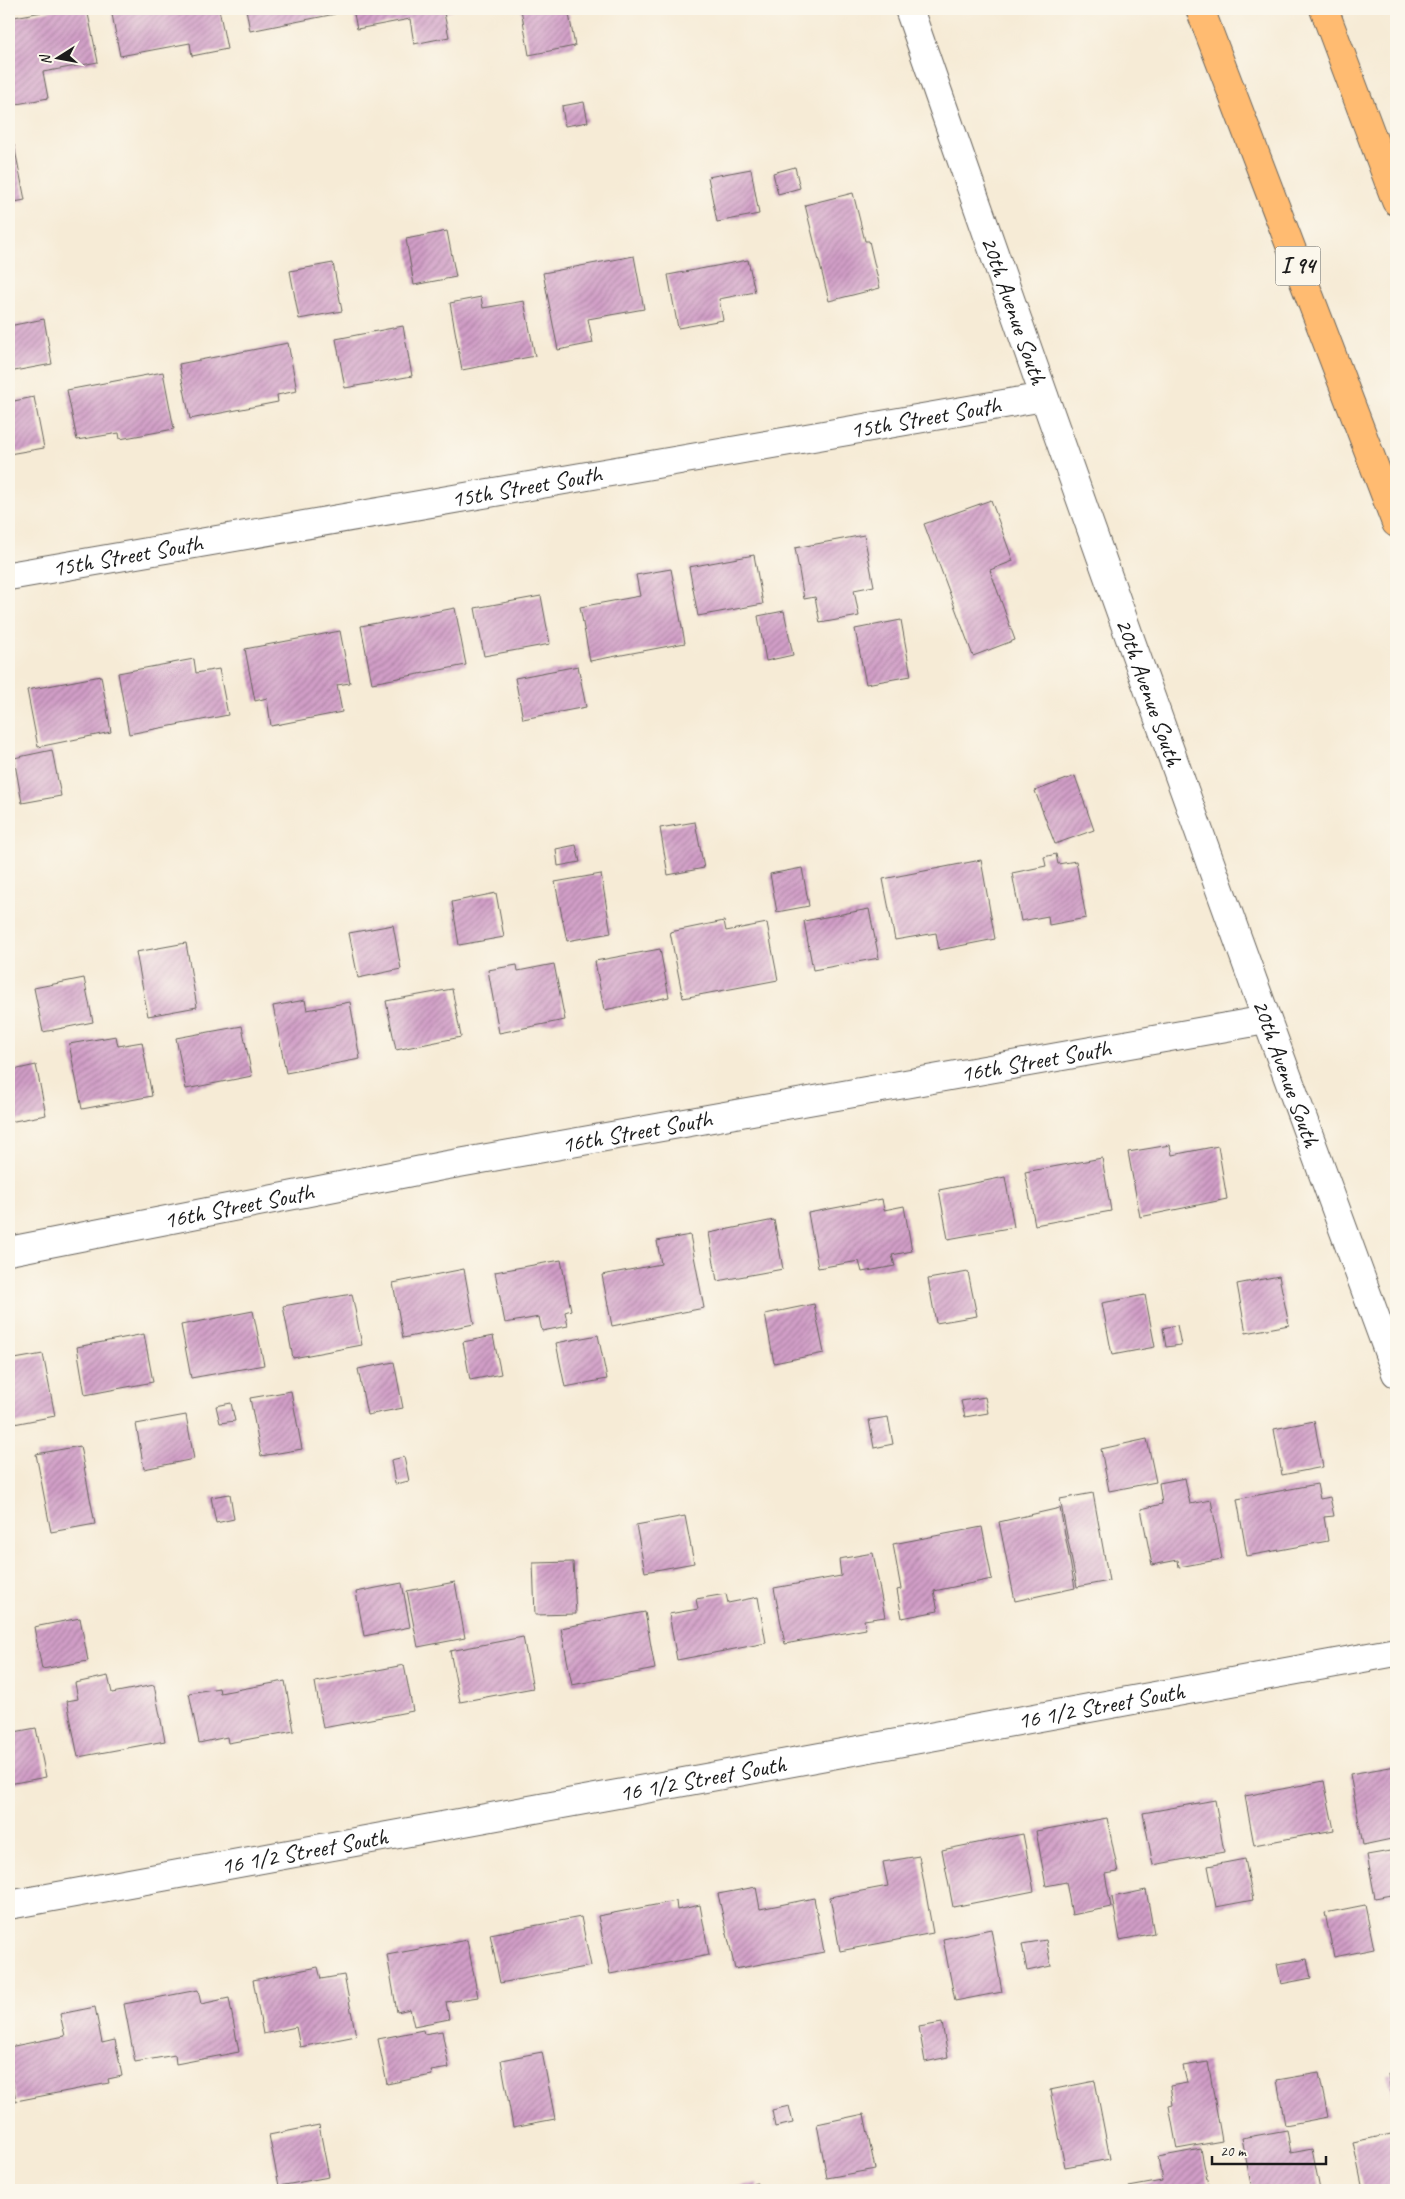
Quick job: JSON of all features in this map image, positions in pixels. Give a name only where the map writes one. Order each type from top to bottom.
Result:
[{"type":"highway","name":"I 94","points":[[1200,9],[1396,523]]},
{"type":"highway","points":[[1324,9],[1396,201]]},
{"type":"highway","points":[[1344,9],[1357,95]]},
{"type":"street","name":"20th Avenue South","points":[[909,9],[1044,397],[1266,1020],[1396,1373]]},
{"type":"street","name":"15th Street South","points":[[9,576],[1044,397]]},
{"type":"street","name":"16th Street South","points":[[9,1251],[442,1166],[1266,1020]]},
{"type":"street","name":"16 1/2 Street South","points":[[9,1905],[1396,1652]]},
{"type":"building","points":[[59,9],[87,9],[98,62],[43,72],[48,98],[12,105],[9,89],[9,18]]},
{"type":"building","points":[[111,9],[219,9],[227,49],[192,56],[190,43],[120,56]]},
{"type":"building","points":[[246,9],[334,9],[335,14],[250,31]]},
{"type":"building","points":[[353,9],[452,9],[452,11],[444,13],[449,37],[414,44],[410,19],[357,29]]},
{"type":"building","points":[[521,9],[568,9],[575,46],[529,55]]},
{"type":"building","points":[[584,102],[588,122],[565,126],[562,106]]},
{"type":"building","points":[[14,145],[25,200],[9,203],[9,146]]},
{"type":"building","points":[[795,167],[800,188],[778,194],[773,173]]},
{"type":"building","points":[[751,169],[759,214],[717,222],[708,177]]},
{"type":"building","points":[[853,193],[865,241],[869,241],[880,288],[829,301],[805,205]]},
{"type":"building","points":[[447,231],[456,277],[414,285],[406,239]]},
{"type":"building","points":[[634,256],[644,309],[588,319],[593,343],[558,350],[543,273]]},
{"type":"building","points":[[748,260],[755,292],[719,299],[723,320],[678,328],[668,275]]},
{"type":"building","points":[[333,263],[342,311],[299,319],[290,271]]},
{"type":"building","points":[[481,297],[483,308],[524,301],[535,356],[462,370],[450,303]]},
{"type":"building","points":[[44,319],[52,364],[9,372],[9,326]]},
{"type":"building","points":[[403,326],[412,376],[345,388],[336,339]]},
{"type":"building","points":[[288,343],[297,391],[277,395],[278,402],[190,419],[179,364]]},
{"type":"building","points":[[163,372],[174,429],[120,439],[119,433],[77,440],[67,390]]},
{"type":"building","points":[[34,397],[44,448],[9,454],[9,402]]},
{"type":"building","points":[[991,500],[1013,561],[990,570],[1015,640],[973,656],[924,524]]},
{"type":"building","points":[[864,535],[874,586],[854,590],[859,616],[820,623],[815,597],[804,599],[795,548]]},
{"type":"building","points":[[754,555],[763,604],[698,616],[689,567]]},
{"type":"building","points":[[671,569],[685,643],[590,661],[580,607],[640,596],[636,575]]},
{"type":"building","points":[[541,596],[550,644],[484,656],[475,608]]},
{"type":"building","points":[[455,608],[466,665],[372,683],[361,626]]},
{"type":"building","points":[[784,611],[793,655],[766,661],[758,616]]},
{"type":"building","points":[[901,620],[911,676],[866,684],[855,629]]},
{"type":"building","points":[[340,631],[350,683],[337,685],[342,712],[271,726],[267,698],[255,701],[245,649]]},
{"type":"building","points":[[194,659],[196,673],[219,669],[228,715],[129,734],[118,673]]},
{"type":"building","points":[[578,666],[586,707],[523,719],[515,678]]},
{"type":"building","points":[[101,676],[111,732],[38,747],[27,690]]},
{"type":"building","points":[[52,750],[61,796],[22,803],[14,758]]},
{"type":"building","points":[[1075,776],[1094,830],[1055,844],[1035,791]]},
{"type":"building","points":[[695,822],[704,868],[668,875],[660,828]]},
{"type":"building","points":[[576,845],[580,862],[558,866],[556,849]]},
{"type":"building","points":[[1056,854],[1058,864],[1076,861],[1086,918],[1049,925],[1048,916],[1021,921],[1012,873],[1046,866],[1044,857]]},
{"type":"building","points":[[981,860],[995,939],[939,950],[936,933],[895,940],[883,879]]},
{"type":"building","points":[[802,868],[809,906],[777,912],[770,874]]},
{"type":"building","points":[[601,874],[611,933],[567,941],[555,882]]},
{"type":"building","points":[[496,893],[504,937],[459,945],[452,902]]},
{"type":"building","points":[[869,909],[879,958],[813,970],[804,921]]},
{"type":"building","points":[[724,921],[726,931],[767,923],[778,980],[683,998],[670,932]]},
{"type":"building","points":[[393,925],[401,969],[358,978],[349,933]]},
{"type":"building","points":[[186,943],[197,1007],[148,1016],[136,952]]},
{"type":"building","points":[[660,949],[669,997],[604,1010],[595,961]]},
{"type":"building","points":[[554,964],[565,1020],[499,1033],[488,970],[517,965],[518,971]]},
{"type":"building","points":[[84,978],[93,1022],[43,1032],[34,988]]},
{"type":"building","points":[[452,989],[461,1037],[396,1050],[386,1001]]},
{"type":"building","points":[[305,1000],[307,1010],[350,1002],[360,1059],[286,1073],[273,1006]]},
{"type":"building","points":[[242,1026],[252,1076],[186,1089],[176,1038]]},
{"type":"building","points":[[116,1036],[118,1046],[142,1042],[152,1096],[82,1109],[69,1044]]},
{"type":"building","points":[[36,1065],[46,1115],[9,1122],[9,1071]]},
{"type":"building","points":[[1170,1145],[1172,1155],[1218,1146],[1227,1199],[1140,1217],[1128,1152]]},
{"type":"building","points":[[1102,1158],[1111,1211],[1035,1225],[1025,1172]]},
{"type":"building","points":[[1005,1177],[1014,1227],[948,1239],[939,1190]]},
{"type":"building","points":[[882,1199],[884,1210],[904,1206],[912,1251],[892,1255],[895,1266],[862,1272],[859,1261],[818,1268],[808,1213]]},
{"type":"building","points":[[774,1220],[783,1269],[717,1281],[709,1233]]},
{"type":"building","points":[[690,1235],[704,1308],[612,1326],[602,1275],[661,1264],[657,1241]]},
{"type":"building","points":[[561,1260],[571,1310],[565,1312],[568,1326],[542,1331],[539,1317],[505,1323],[495,1272]]},
{"type":"building","points":[[464,1269],[474,1324],[403,1338],[393,1283]]},
{"type":"building","points":[[968,1272],[977,1316],[936,1323],[928,1279]]},
{"type":"building","points":[[1279,1276],[1289,1325],[1246,1333],[1237,1284]]},
{"type":"building","points":[[352,1294],[362,1345],[293,1358],[283,1306]]},
{"type":"building","points":[[1145,1295],[1155,1347],[1112,1355],[1102,1303]]},
{"type":"building","points":[[814,1304],[824,1353],[774,1363],[765,1314]]},
{"type":"building","points":[[253,1311],[264,1365],[191,1378],[181,1325]]},
{"type":"building","points":[[1177,1325],[1181,1345],[1166,1347],[1163,1328]]},
{"type":"building","points":[[144,1334],[153,1382],[85,1395],[77,1347]]},
{"type":"building","points":[[598,1335],[607,1379],[565,1387],[556,1343]]},
{"type":"building","points":[[493,1336],[501,1374],[470,1380],[463,1342]]},
{"type":"building","points":[[43,1354],[55,1416],[9,1425],[9,1360]]},
{"type":"building","points":[[394,1362],[403,1408],[367,1415],[358,1369]]},
{"type":"building","points":[[291,1391],[302,1449],[261,1456],[250,1398]]},
{"type":"building","points":[[985,1397],[988,1413],[965,1417],[961,1401]]},
{"type":"building","points":[[231,1403],[235,1421],[220,1423],[216,1406]]},
{"type":"building","points":[[186,1415],[194,1459],[144,1469],[136,1424]]},
{"type":"building","points":[[888,1417],[893,1444],[874,1448],[869,1420]]},
{"type":"building","points":[[1314,1421],[1323,1467],[1282,1475],[1274,1429]]},
{"type":"building","points":[[1147,1439],[1156,1482],[1109,1491],[1101,1449]]},
{"type":"building","points":[[80,1446],[95,1524],[51,1532],[36,1454]]},
{"type":"building","points":[[404,1457],[409,1481],[395,1484],[391,1460]]},
{"type":"building","points":[[1185,1478],[1190,1504],[1211,1500],[1222,1559],[1179,1567],[1178,1560],[1152,1565],[1141,1509],[1162,1504],[1159,1483]]},
{"type":"building","points":[[1317,1484],[1320,1499],[1330,1497],[1334,1516],[1324,1517],[1328,1541],[1247,1556],[1237,1499]]},
{"type":"building","points":[[1093,1493],[1109,1581],[1077,1587],[1060,1499]]},
{"type":"building","points":[[230,1494],[234,1519],[216,1523],[211,1497]]},
{"type":"building","points":[[1060,1508],[1075,1588],[1015,1601],[999,1522]]},
{"type":"building","points":[[685,1516],[694,1563],[645,1572],[636,1525]]},
{"type":"building","points":[[982,1527],[992,1579],[934,1591],[938,1611],[902,1618],[897,1590],[901,1589],[893,1544]]},
{"type":"building","points":[[873,1553],[885,1617],[864,1620],[866,1629],[785,1644],[774,1588],[841,1576],[839,1559]]},
{"type":"building","points":[[573,1562],[576,1614],[535,1615],[533,1563]]},
{"type":"building","points":[[455,1582],[465,1638],[418,1647],[407,1591]]},
{"type":"building","points":[[402,1583],[410,1627],[364,1636],[356,1592]]},
{"type":"building","points":[[726,1594],[728,1603],[758,1597],[766,1643],[677,1660],[669,1614],[698,1609],[696,1599]]},
{"type":"building","points":[[645,1612],[655,1669],[572,1685],[561,1628]]},
{"type":"building","points":[[80,1618],[88,1661],[42,1669],[34,1627]]},
{"type":"building","points":[[523,1637],[533,1688],[460,1702],[450,1651]]},
{"type":"building","points":[[404,1665],[413,1711],[323,1728],[315,1682]]},
{"type":"building","points":[[108,1676],[112,1693],[154,1685],[165,1741],[78,1757],[67,1701],[78,1699],[75,1683]]},
{"type":"building","points":[[285,1681],[294,1731],[228,1743],[227,1737],[199,1743],[189,1693],[219,1688],[220,1693]]},
{"type":"building","points":[[36,1728],[46,1777],[9,1784],[9,1733]]},
{"type":"building","points":[[1396,1766],[1396,1838],[1363,1845],[1350,1774]]},
{"type":"building","points":[[1324,1781],[1334,1830],[1254,1845],[1245,1796]]},
{"type":"building","points":[[1215,1800],[1224,1852],[1153,1865],[1143,1813]]},
{"type":"building","points":[[1107,1818],[1118,1872],[1105,1874],[1111,1907],[1072,1915],[1066,1882],[1046,1886],[1036,1831]]},
{"type":"building","points":[[1023,1834],[1034,1891],[953,1907],[942,1850]]},
{"type":"building","points":[[1396,1850],[1396,1894],[1375,1898],[1367,1855]]},
{"type":"building","points":[[919,1856],[933,1933],[840,1951],[830,1897],[888,1886],[883,1862]]},
{"type":"building","points":[[1245,1859],[1253,1900],[1216,1907],[1208,1866]]},
{"type":"building","points":[[756,1887],[760,1909],[814,1898],[824,1952],[735,1969],[718,1894]]},
{"type":"building","points":[[1146,1890],[1154,1933],[1120,1940],[1112,1897]]},
{"type":"building","points":[[676,1901],[677,1910],[700,1905],[709,1955],[610,1974],[598,1916]]},
{"type":"building","points":[[1365,1905],[1374,1949],[1334,1957],[1325,1913]]},
{"type":"building","points":[[581,1917],[591,1966],[500,1983],[490,1934]]},
{"type":"building","points":[[991,1929],[1002,1992],[955,2001],[943,1939]]},
{"type":"building","points":[[467,1940],[478,1997],[446,2002],[449,2019],[414,2026],[410,2009],[397,2012],[387,1955]]},
{"type":"building","points":[[1046,1940],[1051,1966],[1027,1971],[1022,1944]]},
{"type":"building","points":[[1307,1959],[1311,1978],[1281,1984],[1277,1964]]},
{"type":"building","points":[[318,1967],[321,1979],[344,1975],[356,2036],[300,2047],[296,2027],[263,2034],[253,1980]]},
{"type":"building","points":[[198,1990],[201,2004],[229,1998],[239,2052],[176,2064],[175,2055],[135,2062],[124,2004]]},
{"type":"building","points":[[95,2007],[102,2043],[115,2040],[122,2076],[108,2079],[109,2083],[16,2101],[9,2064],[9,2047],[65,2036],[60,2014]]},
{"type":"building","points":[[942,2023],[948,2057],[925,2062],[919,2027]]},
{"type":"building","points":[[423,2030],[424,2034],[442,2031],[449,2068],[431,2071],[432,2075],[387,2084],[378,2039]]},
{"type":"building","points":[[542,2052],[555,2119],[513,2127],[501,2060]]},
{"type":"building","points":[[1208,2062],[1222,2141],[1177,2149],[1169,2106],[1173,2105],[1170,2086],[1187,2083],[1183,2066]]},
{"type":"building","points":[[1319,2073],[1328,2117],[1285,2125],[1277,2080]]},
{"type":"building","points":[[1396,2073],[1396,2113],[1395,2113],[1388,2074]]},
{"type":"building","points":[[1095,2081],[1110,2159],[1065,2167],[1050,2090]]},
{"type":"building","points":[[789,2106],[793,2123],[775,2127],[772,2110]]},
{"type":"building","points":[[864,2114],[875,2169],[827,2178],[817,2124]]},
{"type":"building","points":[[319,2125],[329,2177],[279,2186],[269,2135]]},
{"type":"building","points":[[1287,2130],[1291,2153],[1312,2149],[1320,2190],[1252,2190],[1242,2138]]},
{"type":"building","points":[[1396,2133],[1396,2190],[1363,2190],[1353,2142]]},
{"type":"building","points":[[1201,2149],[1209,2190],[1130,2190],[1129,2187],[1162,2181],[1158,2157]]},
{"type":"building","points":[[757,2183],[758,2190],[723,2190],[723,2189]]}]
